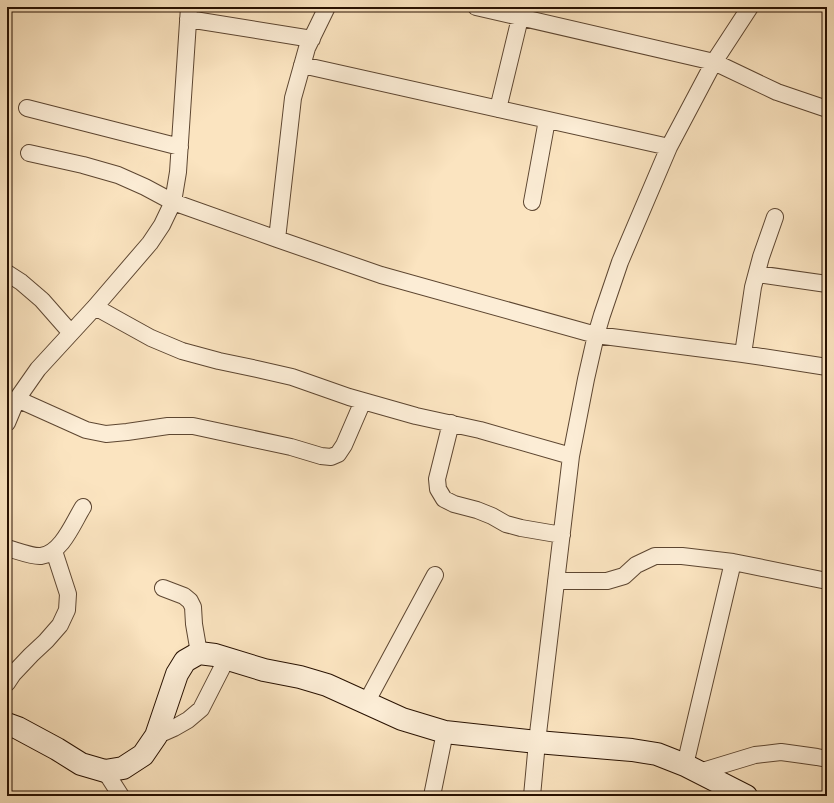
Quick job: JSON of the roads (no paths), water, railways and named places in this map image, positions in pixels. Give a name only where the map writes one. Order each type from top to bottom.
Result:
[{"type":"street","points":[[277,240],[293,98],[307,48],[327,7]]},
{"type":"street","points":[[476,7],[522,12],[714,62],[777,92],[827,109]]},
{"type":"street","points":[[532,796],[571,456],[596,335],[620,262],[669,148],[714,62],[750,7]]},
{"type":"street","points":[[498,109],[522,12]]},
{"type":"street","points":[[7,422],[17,399],[38,369],[95,307],[150,243],[162,225],[173,202],[178,172],[189,13],[312,39]]},
{"type":"street","points":[[302,65],[669,148]]},
{"type":"street","points":[[27,108],[180,147]]},
{"type":"street","points":[[532,202],[547,120]]},
{"type":"street","points":[[29,153],[118,175],[173,202],[277,240],[381,275],[596,335],[743,354],[827,367]]},
{"type":"street","points":[[743,354],[753,287],[761,257],[775,217]]},
{"type":"street","points":[[7,273],[21,282],[42,300],[71,333]]},
{"type":"street","points":[[757,274],[827,284]]},
{"type":"street","points":[[95,307],[151,338],[182,351],[219,361],[258,368],[292,377],[416,416],[480,430],[571,456]]},
{"type":"street","points":[[17,399],[86,430],[106,434],[168,426],[193,426],[291,447],[321,456],[331,457],[338,454],[344,445],[363,400]]},
{"type":"street","points":[[451,424],[437,479],[438,489],[444,499],[454,504],[477,510],[492,516],[506,524],[562,535]]},
{"type":"street","points":[[7,548],[40,556],[54,551],[65,538],[83,507]]},
{"type":"street","points":[[7,683],[13,674],[60,625],[67,610],[68,594],[54,551]]},
{"type":"street","points":[[556,581],[607,581],[624,576],[636,565],[655,556],[682,556],[733,562],[827,581]]},
{"type":"street","points":[[692,769],[733,562]]},
{"type":"street","points":[[366,703],[435,575]]},
{"type":"street","points":[[163,588],[184,596],[190,600],[193,607],[194,624],[199,653]]},
{"type":"street","points":[[7,724],[18,728],[81,764],[105,771],[123,768],[143,755],[156,736],[177,674],[185,661],[199,653],[227,658],[264,670],[300,677],[327,685],[402,719],[445,732],[632,750],[658,754],[746,796]]},
{"type":"street","points":[[156,736],[188,720],[201,709],[227,658]]},
{"type":"street","points":[[432,796],[445,732]]},
{"type":"street","points":[[692,769],[755,755],[781,752],[827,759]]},
{"type":"street","points":[[105,771],[121,796]]}]
